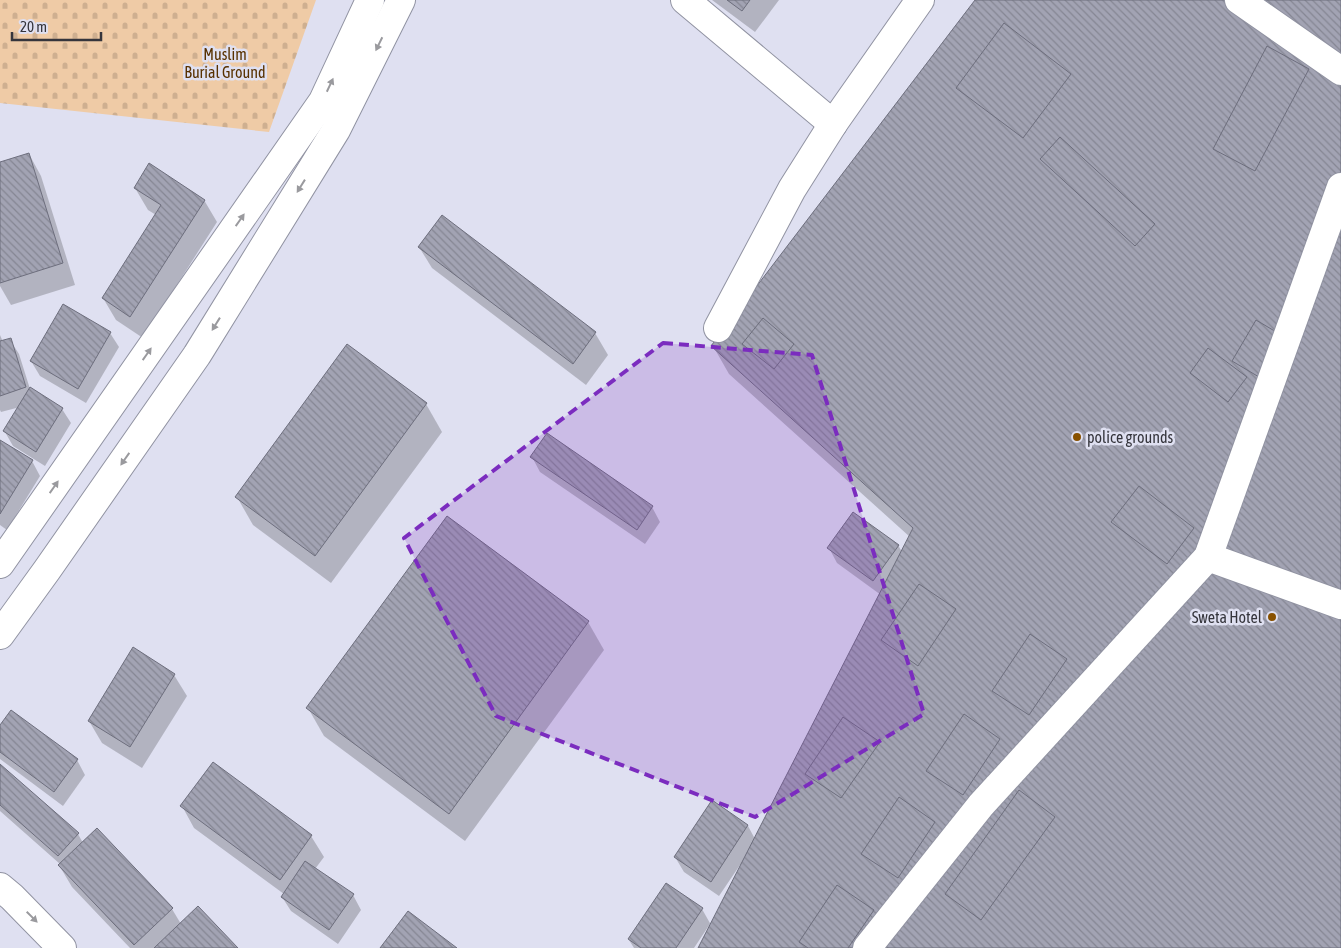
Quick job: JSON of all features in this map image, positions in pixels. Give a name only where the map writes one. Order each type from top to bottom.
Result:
[{"type":"street","points":[[0,564],[323,101],[370,0]]},
{"type":"street","points":[[0,635],[197,355],[336,130],[401,0]]},
{"type":"street","points":[[685,0],[833,124]]},
{"type":"street","points":[[718,328],[792,189],[833,124],[920,0]]},
{"type":"street","points":[[1238,0],[1341,71]]},
{"type":"street","points":[[867,948],[981,805],[1208,557],[1341,187]]},
{"type":"street","points":[[1208,557],[1341,604]]},
{"type":"street","points":[[0,887],[62,948]]},
{"type":"highlighted area","points":[[663,343],[812,355],[924,714],[755,817],[496,716],[404,538]]},
{"type":"green space","name":"Muslim Burial Ground","points":[[0,0],[316,0],[269,132],[0,103]]},
{"type":"building","points":[[727,0],[750,0],[742,11]]},
{"type":"building","name":"police grounds","points":[[975,0],[1341,0],[1341,948],[698,948],[913,528],[711,346]]},
{"type":"building","points":[[1004,23],[1071,74],[1023,138],[956,88]]},
{"type":"building","points":[[1267,46],[1309,69],[1255,171],[1213,149]]},
{"type":"building","points":[[1060,137],[1155,224],[1135,246],[1040,159]]},
{"type":"building","points":[[29,153],[63,263],[0,283],[0,162]]},
{"type":"building","points":[[149,163],[205,200],[130,317],[102,298],[161,205],[134,188]]},
{"type":"building","points":[[442,215],[596,332],[573,364],[418,247]]},
{"type":"building","points":[[63,304],[111,332],[78,389],[30,361]]},
{"type":"building","points":[[763,318],[794,344],[774,369],[742,344]]},
{"type":"building","points":[[1256,320],[1283,336],[1259,377],[1232,361]]},
{"type":"building","points":[[11,338],[26,387],[0,396],[0,341]]},
{"type":"building","points":[[347,344],[427,403],[315,556],[235,497]]},
{"type":"building","points":[[1208,348],[1247,377],[1228,402],[1190,373]]},
{"type":"building","points":[[30,387],[63,408],[36,452],[3,431]]},
{"type":"building","points":[[547,433],[653,506],[637,530],[530,457]]},
{"type":"building","points":[[0,440],[33,460],[0,514]]},
{"type":"building","points":[[1139,486],[1194,528],[1167,564],[1111,522]]},
{"type":"building","points":[[853,512],[899,545],[873,581],[827,548]]},
{"type":"building","points":[[447,516],[589,621],[449,814],[306,708]]},
{"type":"building","points":[[919,584],[956,609],[918,666],[881,640]]},
{"type":"building","points":[[1030,634],[1067,659],[1029,715],[992,691]]},
{"type":"building","points":[[133,647],[175,674],[130,747],[88,721]]},
{"type":"building","points":[[11,710],[78,759],[54,792],[0,752],[0,725]]},
{"type":"building","points":[[964,714],[1000,739],[963,795],[926,771]]},
{"type":"building","points":[[843,717],[880,742],[841,798],[805,774]]},
{"type":"building","points":[[213,762],[312,835],[280,880],[180,806]]},
{"type":"building","points":[[0,764],[79,833],[58,856],[0,805]]},
{"type":"building","points":[[1019,790],[1055,817],[981,920],[945,894]]},
{"type":"building","points":[[899,797],[935,822],[898,878],[861,854]]},
{"type":"building","points":[[712,800],[748,825],[711,882],[674,857]]},
{"type":"building","points":[[97,828],[173,908],[134,945],[58,865]]},
{"type":"building","points":[[305,861],[354,894],[329,930],[281,897]]},
{"type":"building","points":[[666,883],[703,908],[676,948],[641,948],[628,939]]},
{"type":"building","points":[[837,885],[874,910],[848,948],[808,948],[799,942]]},
{"type":"building","points":[[198,906],[238,948],[154,948]]},
{"type":"building","points":[[408,911],[457,948],[380,948]]},
{"type":"place","name":"police grounds","points":[[1077,437]]},
{"type":"place","name":"Sweta Hotel","points":[[1272,617]]}]
